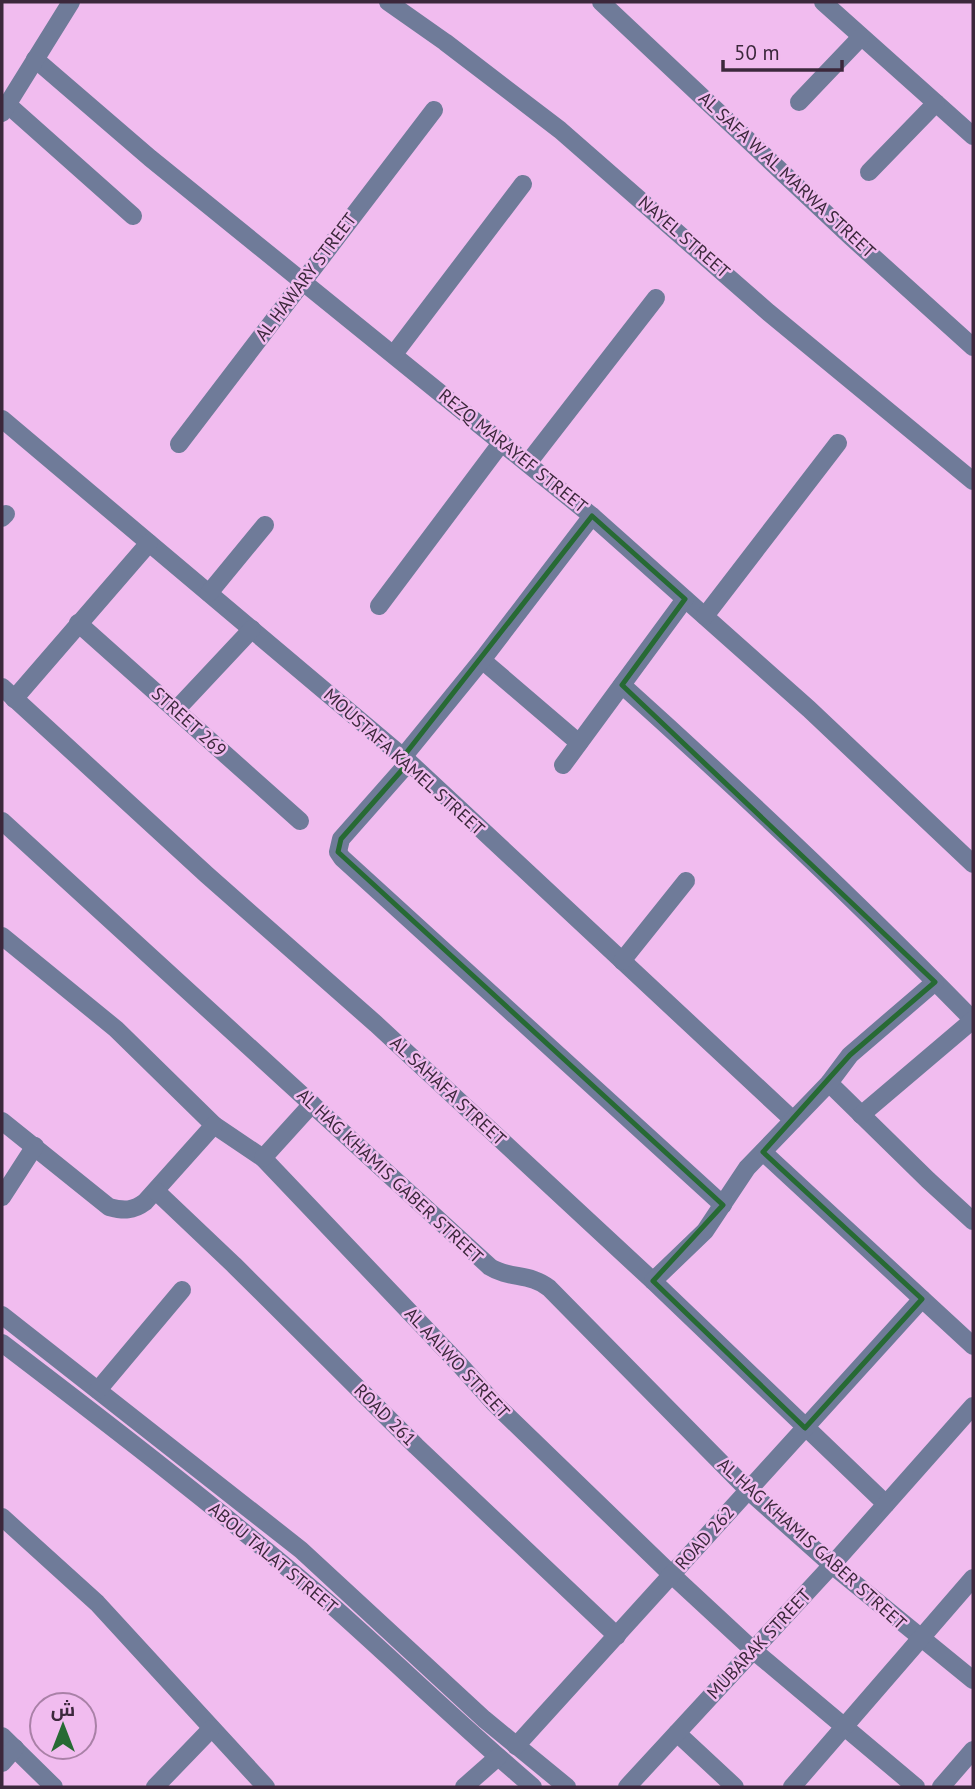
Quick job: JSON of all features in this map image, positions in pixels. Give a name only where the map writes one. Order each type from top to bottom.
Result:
[{"type":"street","points":[[71,2],[4,108],[133,216]]},
{"type":"street","name":"NAYEL STREET","points":[[388,2],[444,41],[560,130],[768,312],[973,481]]},
{"type":"street","name":"AL SAFA W AL MARWA STREET","points":[[601,2],[851,237],[973,347]]},
{"type":"street","points":[[823,2],[973,136]]},
{"type":"street","points":[[799,102],[861,37]]},
{"type":"street","name":"REZQ MARAYEF STREET","points":[[35,59],[150,158],[304,280],[592,516],[809,709],[973,864]]},
{"type":"street","points":[[869,172],[936,103]]},
{"type":"street","name":"AL HAWARY STREET","points":[[179,444],[434,110]]},
{"type":"street","points":[[394,354],[523,184]]},
{"type":"street","points":[[528,463],[656,298]]},
{"type":"street","name":"MOUSTAFA KAMEL STREET","points":[[2,419],[406,760],[793,1120]]},
{"type":"street","points":[[379,606],[502,442]]},
{"type":"street","points":[[705,616],[838,443]]},
{"type":"street","points":[[592,516],[406,760],[341,839],[338,852],[723,1205]]},
{"type":"street","points":[[209,593],[265,525]]},
{"type":"street","points":[[8,693],[78,623],[149,543]]},
{"type":"street","points":[[563,765],[685,599]]},
{"type":"street","name":"STREET 269","points":[[78,623],[300,821]]},
{"type":"street","points":[[176,710],[252,629]]},
{"type":"street","points":[[482,660],[579,743]]},
{"type":"street","points":[[622,685],[786,835],[973,1020],[861,1115]]},
{"type":"street","name":"AL SAHAFA STREET","points":[[8,693],[207,875],[376,1024],[653,1281],[886,1504]]},
{"type":"street","name":"AL HAG KHAMIS GABER STREET","points":[[2,821],[490,1267],[506,1275],[533,1278],[548,1288],[749,1491],[832,1565],[973,1680]]},
{"type":"street","points":[[622,961],[686,881]]},
{"type":"street","name":"AL AALWO STREET","points":[[2,936],[116,1029],[215,1125],[262,1158],[494,1404],[753,1650],[916,1787]]},
{"type":"street","points":[[653,1281],[705,1231],[747,1168],[829,1083],[850,1055],[935,982]]},
{"type":"street","points":[[829,1083],[973,1221]]},
{"type":"street","points":[[262,1158],[313,1104]]},
{"type":"street","points":[[2,1121],[109,1207],[122,1210],[135,1209],[156,1191],[215,1125]]},
{"type":"street","points":[[2,1197],[35,1146]]},
{"type":"street","points":[[762,1152],[973,1346]]},
{"type":"street","name":"ROAD 261","points":[[156,1191],[416,1446],[617,1636]]},
{"type":"street","points":[[98,1390],[182,1290]]},
{"type":"street","name":"ROAD 262","points":[[516,1746],[922,1299]]},
{"type":"street","name":"ABOU TALAT STREET","points":[[2,1315],[301,1550],[484,1719],[568,1787]]},
{"type":"street","name":"ABOU TALAT STREET","points":[[2,1343],[132,1443],[326,1602],[470,1734],[533,1787]]},
{"type":"street","name":"MUBARAK STREET","points":[[627,1787],[832,1565],[973,1406]]},
{"type":"street","points":[[2,1517],[97,1603],[265,1787]]},
{"type":"street","points":[[792,1787],[973,1578]]},
{"type":"street","points":[[470,1734],[484,1719]]},
{"type":"street","points":[[155,1787],[211,1728]]},
{"type":"street","points":[[677,1733],[735,1787]]},
{"type":"street","points":[[2,1763],[8,1742],[54,1787]]},
{"type":"street","points":[[941,1787],[973,1750]]},
{"type":"street","points":[[464,1787],[498,1757]]},
{"type":"highlighted area","points":[[592,516],[685,599],[622,685],[935,982],[850,1055],[763,1152],[922,1299],[805,1428],[653,1281],[723,1205],[338,852],[341,839],[409,762],[403,757]]}]
